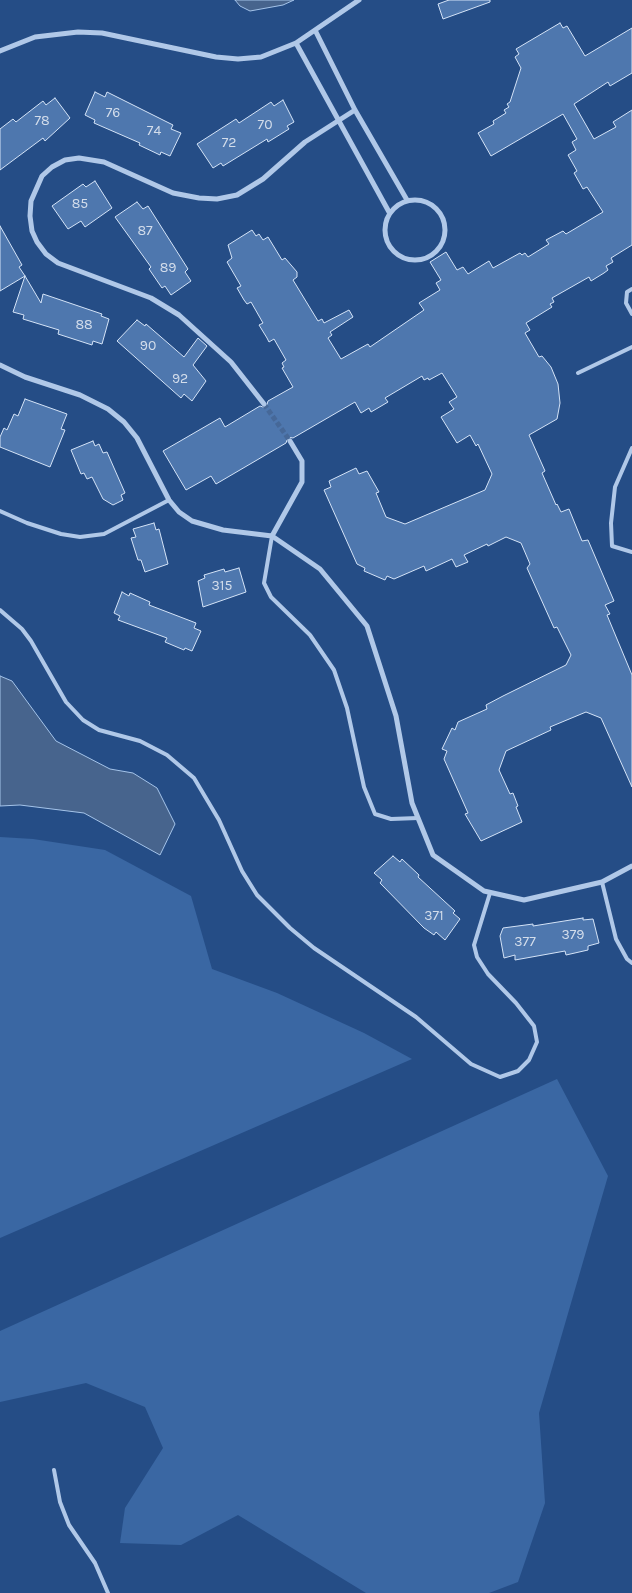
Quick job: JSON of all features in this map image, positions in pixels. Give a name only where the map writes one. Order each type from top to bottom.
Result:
[{"type":"street","points":[[0,51],[34,37],[78,32],[102,33],[216,57],[238,59],[269,55],[316,32],[359,0]]},
{"type":"street","points":[[316,32],[355,110],[408,200]]},
{"type":"street","points":[[296,43],[337,121],[390,212]]},
{"type":"street","points":[[264,404],[231,362],[179,315],[151,298],[58,263],[46,254],[32,231],[31,201],[42,176],[52,166],[65,160],[79,158],[104,162],[173,193],[199,198],[237,195],[251,188],[305,142],[355,110]]},
{"type":"street","points":[[418,199],[428,202],[437,208],[443,217],[445,228],[440,248],[432,255],[412,260],[402,258],[387,243],[384,232],[390,212],[394,207],[408,200],[418,199]]},
{"type":"street","points":[[0,365],[25,377],[80,395],[108,409],[124,422],[137,438],[169,500],[179,512],[201,525],[272,536],[320,569],[367,626],[396,716],[412,803],[433,855],[484,891],[524,900],[602,882],[632,866]]},
{"type":"street","points":[[272,536],[302,482],[302,461],[290,441]]},
{"type":"lane","points":[[632,289],[627,292],[626,303],[632,314]]},
{"type":"lane","points":[[578,373],[632,348]]},
{"type":"lane","points":[[632,448],[615,487],[611,522],[612,546],[632,552]]},
{"type":"lane","points":[[0,511],[27,523],[61,534],[80,537],[104,534],[169,500]]},
{"type":"lane","points":[[272,536],[264,583],[271,597],[310,636],[334,670],[347,708],[364,787],[375,814],[390,819],[418,818]]},
{"type":"lane","points":[[0,610],[22,629],[31,641],[66,702],[83,720],[99,730],[140,741],[167,755],[194,778],[219,820],[242,871],[257,895],[290,928],[314,948],[416,1017],[471,1064],[500,1077],[518,1071],[529,1060],[537,1042],[534,1026],[516,1002],[488,974],[477,957],[474,945],[490,892]]},
{"type":"lane","points":[[602,882],[616,939],[627,959],[632,963]]},
{"type":"lane","points":[[54,1470],[60,1502],[69,1525],[95,1563],[108,1593]]},
{"type":"shaded area","points":[[235,0],[294,0],[283,5],[250,11],[240,6]]},
{"type":"shaded area","points":[[0,676],[12,681],[56,741],[110,769],[133,773],[157,788],[175,824],[160,855],[84,813],[20,805],[0,806]]},
{"type":"shaded area","points":[[0,837],[33,839],[105,850],[191,896],[212,969],[277,993],[364,1033],[412,1059],[0,1238]]},
{"type":"shaded area","points":[[557,1079],[608,1176],[539,1413],[545,1503],[518,1582],[489,1593],[366,1593],[238,1515],[181,1545],[120,1543],[125,1508],[163,1448],[145,1407],[86,1383],[0,1402],[0,1331]]},
{"type":"building","points":[[449,0],[490,0],[490,2],[443,19],[438,4]]},
{"type":"building","points":[[560,23],[563,28],[567,26],[585,56],[632,28],[632,73],[610,86],[608,82],[574,104],[594,139],[616,127],[613,122],[632,110],[632,245],[611,258],[613,262],[606,266],[608,270],[604,273],[591,281],[589,277],[552,298],[554,302],[550,304],[552,307],[526,323],[530,330],[525,333],[539,357],[542,356],[551,367],[558,384],[560,403],[557,419],[529,435],[545,471],[542,473],[556,505],[561,512],[569,509],[582,541],[588,540],[614,601],[605,605],[610,614],[607,615],[632,675],[632,787],[601,718],[586,712],[550,727],[551,730],[506,751],[499,770],[510,794],[513,793],[522,822],[481,841],[465,814],[468,813],[444,759],[447,751],[442,749],[452,728],[455,730],[458,722],[487,709],[486,705],[566,665],[571,655],[557,627],[554,628],[527,568],[530,564],[521,543],[506,537],[464,555],[468,562],[456,567],[452,559],[426,571],[424,566],[394,579],[387,576],[385,580],[364,571],[365,568],[357,564],[324,490],[331,487],[329,481],[356,468],[359,474],[367,471],[379,492],[376,493],[386,517],[405,524],[485,490],[492,474],[478,444],[476,446],[470,435],[457,443],[441,417],[454,409],[449,402],[457,397],[442,373],[429,380],[428,378],[424,380],[422,376],[385,398],[388,402],[371,412],[369,408],[361,413],[355,402],[293,438],[288,437],[286,443],[216,484],[211,476],[186,490],[163,451],[220,418],[225,427],[260,406],[266,408],[268,401],[293,387],[282,368],[284,367],[282,363],[286,360],[274,339],[269,342],[259,325],[263,323],[251,302],[247,304],[244,300],[237,288],[241,286],[227,262],[232,258],[228,245],[252,230],[256,236],[259,234],[263,240],[268,237],[282,260],[285,258],[297,272],[297,277],[293,280],[318,321],[322,319],[324,323],[349,310],[353,317],[330,332],[332,335],[328,338],[341,359],[368,344],[370,347],[424,310],[419,303],[440,290],[436,283],[441,280],[430,262],[446,252],[457,270],[463,267],[468,274],[489,261],[493,268],[520,253],[522,255],[525,253],[528,257],[549,244],[546,240],[563,231],[566,234],[603,212],[587,187],[583,189],[574,173],[577,171],[568,155],[576,150],[572,142],[577,139],[563,114],[491,156],[478,133],[494,124],[493,121],[506,113],[504,110],[509,107],[507,104],[510,102],[521,68],[515,57],[519,54],[516,49]]},
{"type":"building","points":[[95,92],[105,97],[107,92],[173,125],[171,129],[181,133],[170,156],[161,152],[160,155],[139,145],[140,143],[94,123],[95,120],[85,115]]},
{"type":"building","points":[[55,98],[70,118],[45,141],[43,138],[0,170],[0,129],[13,119],[16,122],[43,101],[46,105]]},
{"type":"building","points":[[283,100],[294,122],[287,126],[289,129],[268,142],[267,139],[223,166],[221,163],[213,168],[197,144],[236,119],[239,123],[271,102],[274,106]]},
{"type":"building","points":[[95,181],[112,208],[85,227],[81,221],[68,229],[52,206],[83,184],[86,187]]},
{"type":"building","points":[[137,202],[143,209],[148,206],[188,269],[185,272],[191,281],[171,295],[165,286],[162,288],[149,269],[151,267],[115,217]]},
{"type":"building","points":[[0,226],[22,265],[19,267],[25,276],[0,291]]},
{"type":"building","points":[[25,276],[41,303],[43,294],[102,314],[101,316],[109,319],[102,344],[93,341],[92,345],[58,334],[59,330],[23,319],[24,315],[13,312]]},
{"type":"building","points":[[137,320],[145,326],[146,324],[184,357],[198,338],[207,346],[193,365],[206,381],[192,401],[184,394],[181,398],[117,341]]},
{"type":"building","points":[[25,399],[67,414],[61,429],[65,430],[50,467],[0,447],[0,437],[4,428],[7,430],[14,414],[18,416]]},
{"type":"building","points":[[93,441],[95,446],[99,444],[103,453],[107,452],[125,493],[121,495],[123,500],[113,505],[103,499],[92,477],[87,479],[84,473],[81,474],[71,450]]},
{"type":"building","points":[[154,523],[156,530],[159,529],[168,564],[145,572],[141,560],[138,560],[131,538],[136,537],[133,529]]},
{"type":"building","points":[[239,568],[246,592],[203,607],[198,581],[205,578],[204,575],[224,569],[225,572]]},
{"type":"building","points":[[122,592],[129,596],[130,593],[150,602],[149,605],[196,623],[194,628],[201,631],[192,651],[185,648],[184,650],[165,642],[167,638],[118,620],[120,616],[114,613]]},
{"type":"building","points":[[393,856],[400,862],[402,859],[419,875],[418,877],[455,911],[453,913],[460,919],[445,940],[436,932],[434,935],[424,928],[380,883],[382,880],[374,873]]},
{"type":"building","points":[[583,918],[583,920],[593,919],[599,943],[588,946],[588,950],[566,955],[565,951],[515,960],[515,955],[504,958],[500,936],[503,928],[533,924],[533,926]]},
{"type":"tunnel","points":[[264,404],[290,441]]}]
